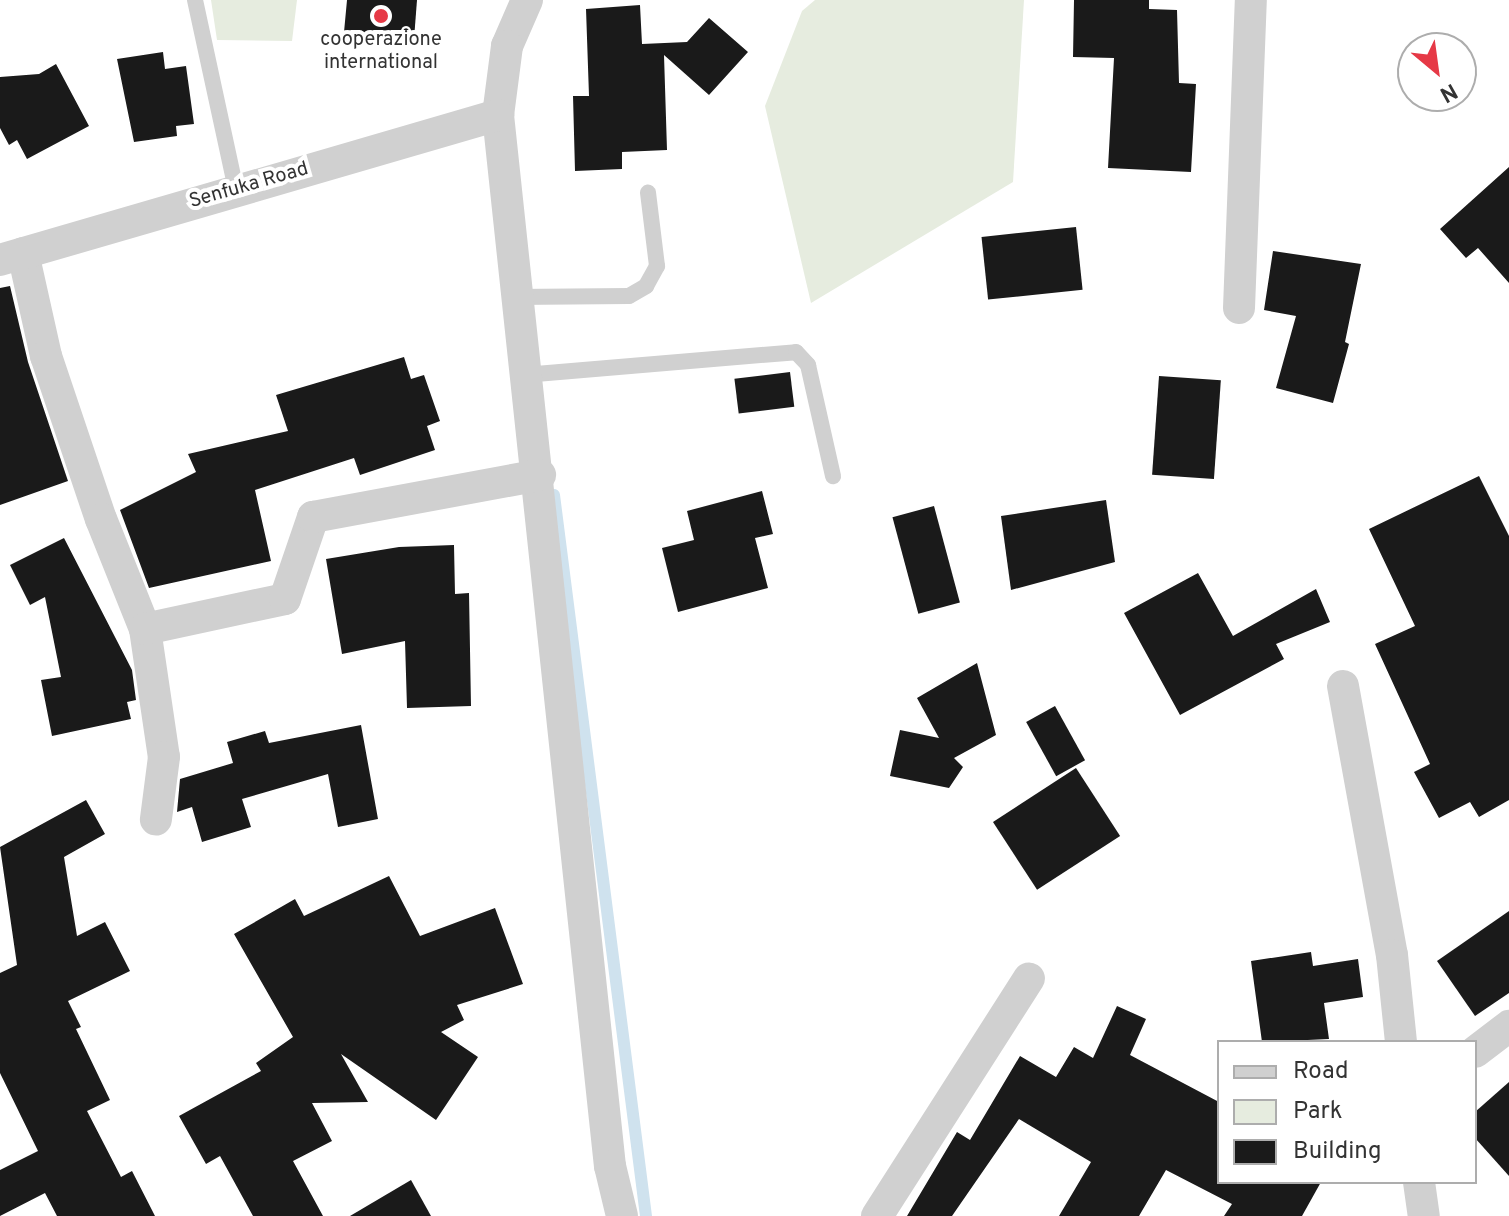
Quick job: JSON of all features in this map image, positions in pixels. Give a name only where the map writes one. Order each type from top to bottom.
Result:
[{"type":"street","points":[[527,0],[507,46],[498,115],[514,297],[540,475],[576,859],[610,1166],[622,1216]]},
{"type":"street","points":[[1239,308],[1251,0]]},
{"type":"street","name":"Senfuka Road","points":[[12,256],[498,115]]},
{"type":"street","points":[[12,256],[101,519],[145,629],[164,757],[156,819]]},
{"type":"street","points":[[145,629],[285,599],[313,517],[540,475]]},
{"type":"street","points":[[1343,686],[1392,955],[1401,1040]]},
{"type":"street","points":[[877,1216],[1029,978]]},
{"type":"street","points":[[1477,1050],[1509,1026]]},
{"type":"street","points":[[1419,1184],[1424,1216]]},
{"type":"lane","points":[[195,0],[236,190]]},
{"type":"lane","points":[[514,297],[629,296],[646,286],[657,266],[648,193]]},
{"type":"lane","points":[[524,375],[796,352],[808,365],[833,476]]},
{"type":"green space","points":[[211,0],[297,0],[292,41],[217,40]]},
{"type":"green space","points":[[815,0],[1024,0],[1013,182],[811,303],[765,106],[802,11]]},
{"type":"building","name":"cooperazione international","points":[[347,0],[417,0],[414,39],[344,32]]},
{"type":"building","points":[[1074,0],[1149,0],[1149,9],[1177,10],[1179,83],[1196,84],[1191,172],[1108,168],[1114,58],[1073,57]]},
{"type":"building","points":[[640,5],[642,44],[687,42],[709,18],[748,52],[709,95],[664,55],[667,150],[622,152],[622,169],[575,171],[573,96],[589,96],[586,9]]},
{"type":"building","points":[[163,52],[165,69],[186,66],[194,124],[176,126],[177,136],[134,142],[117,59]]},
{"type":"building","points":[[56,64],[89,126],[27,159],[17,140],[9,145],[0,128],[0,77],[39,74]]},
{"type":"building","points":[[1509,167],[1509,283],[1478,248],[1466,258],[1440,229]]},
{"type":"building","points":[[1076,227],[1083,290],[988,300],[982,237]]},
{"type":"building","points":[[1273,251],[1361,264],[1345,342],[1349,344],[1333,403],[1276,388],[1296,316],[1264,310]]},
{"type":"building","points":[[10,286],[28,362],[68,481],[0,505],[0,288]]},
{"type":"building","points":[[404,357],[411,379],[424,375],[440,421],[427,426],[435,450],[360,475],[354,458],[255,490],[271,561],[149,588],[120,510],[196,472],[188,454],[288,431],[276,395]]},
{"type":"building","points":[[790,372],[794,407],[739,414],[734,379]]},
{"type":"building","points":[[1159,376],[1221,380],[1214,479],[1152,475]]},
{"type":"building","points":[[1479,476],[1509,536],[1509,800],[1479,817],[1470,802],[1439,818],[1414,772],[1430,764],[1375,644],[1415,626],[1369,529]]},
{"type":"building","points":[[762,491],[773,534],[755,538],[768,588],[678,612],[662,548],[694,540],[687,511]]},
{"type":"building","points":[[1106,500],[1115,562],[1011,590],[1001,516]]},
{"type":"building","points":[[934,506],[960,603],[918,614],[892,517]]},
{"type":"building","points":[[64,538],[132,670],[136,700],[127,702],[131,719],[52,736],[41,680],[61,677],[45,597],[30,605],[10,565]]},
{"type":"building","points":[[454,545],[455,594],[469,593],[471,706],[407,708],[405,641],[342,654],[326,559],[399,547]]},
{"type":"building","points":[[1198,573],[1233,636],[1316,589],[1330,622],[1276,644],[1284,659],[1180,715],[1124,613]]},
{"type":"building","points":[[977,663],[996,735],[954,758],[963,767],[949,788],[890,776],[900,730],[939,738],[917,698]]},
{"type":"building","points":[[1055,706],[1085,760],[1056,776],[1026,722]]},
{"type":"building","points":[[361,725],[378,819],[338,827],[328,774],[242,799],[251,827],[202,842],[192,807],[177,812],[180,779],[233,763],[227,742],[265,731],[269,743]]},
{"type":"building","points":[[1076,768],[1120,836],[1037,890],[993,822]]},
{"type":"building","points":[[86,800],[105,834],[64,857],[77,936],[105,922],[130,971],[68,1001],[81,1027],[76,1029],[110,1100],[87,1111],[121,1177],[132,1171],[155,1216],[57,1216],[45,1193],[0,1216],[0,1170],[38,1151],[0,1073],[0,973],[17,965],[0,847]]},
{"type":"building","points":[[389,876],[420,936],[495,908],[523,984],[457,1005],[464,1020],[441,1032],[478,1057],[436,1120],[341,1054],[368,1102],[312,1103],[332,1141],[293,1161],[323,1216],[253,1216],[220,1156],[206,1164],[179,1116],[261,1071],[256,1063],[293,1037],[234,934],[295,899],[304,916]]},
{"type":"building","points":[[1509,911],[1509,993],[1475,1016],[1437,961]]},
{"type":"building","points":[[1311,952],[1313,966],[1358,959],[1363,997],[1324,1003],[1329,1039],[1262,1040],[1251,961]]},
{"type":"building","points":[[1117,1006],[1146,1019],[1130,1055],[1217,1101],[1217,1184],[1320,1184],[1302,1216],[1224,1216],[1232,1204],[1166,1170],[1139,1216],[1059,1216],[1091,1162],[1019,1119],[952,1216],[907,1216],[957,1132],[970,1140],[1020,1056],[1056,1077],[1074,1047],[1093,1058]]},
{"type":"building","points":[[1509,1082],[1509,1176],[1477,1140],[1477,1110]]},
{"type":"building","points":[[411,1180],[431,1216],[350,1216]]},
{"type":"waterway","points":[[554,495],[646,1216]]},
{"type":"place","name":"cooperazione international","points":[[381,16]]}]
